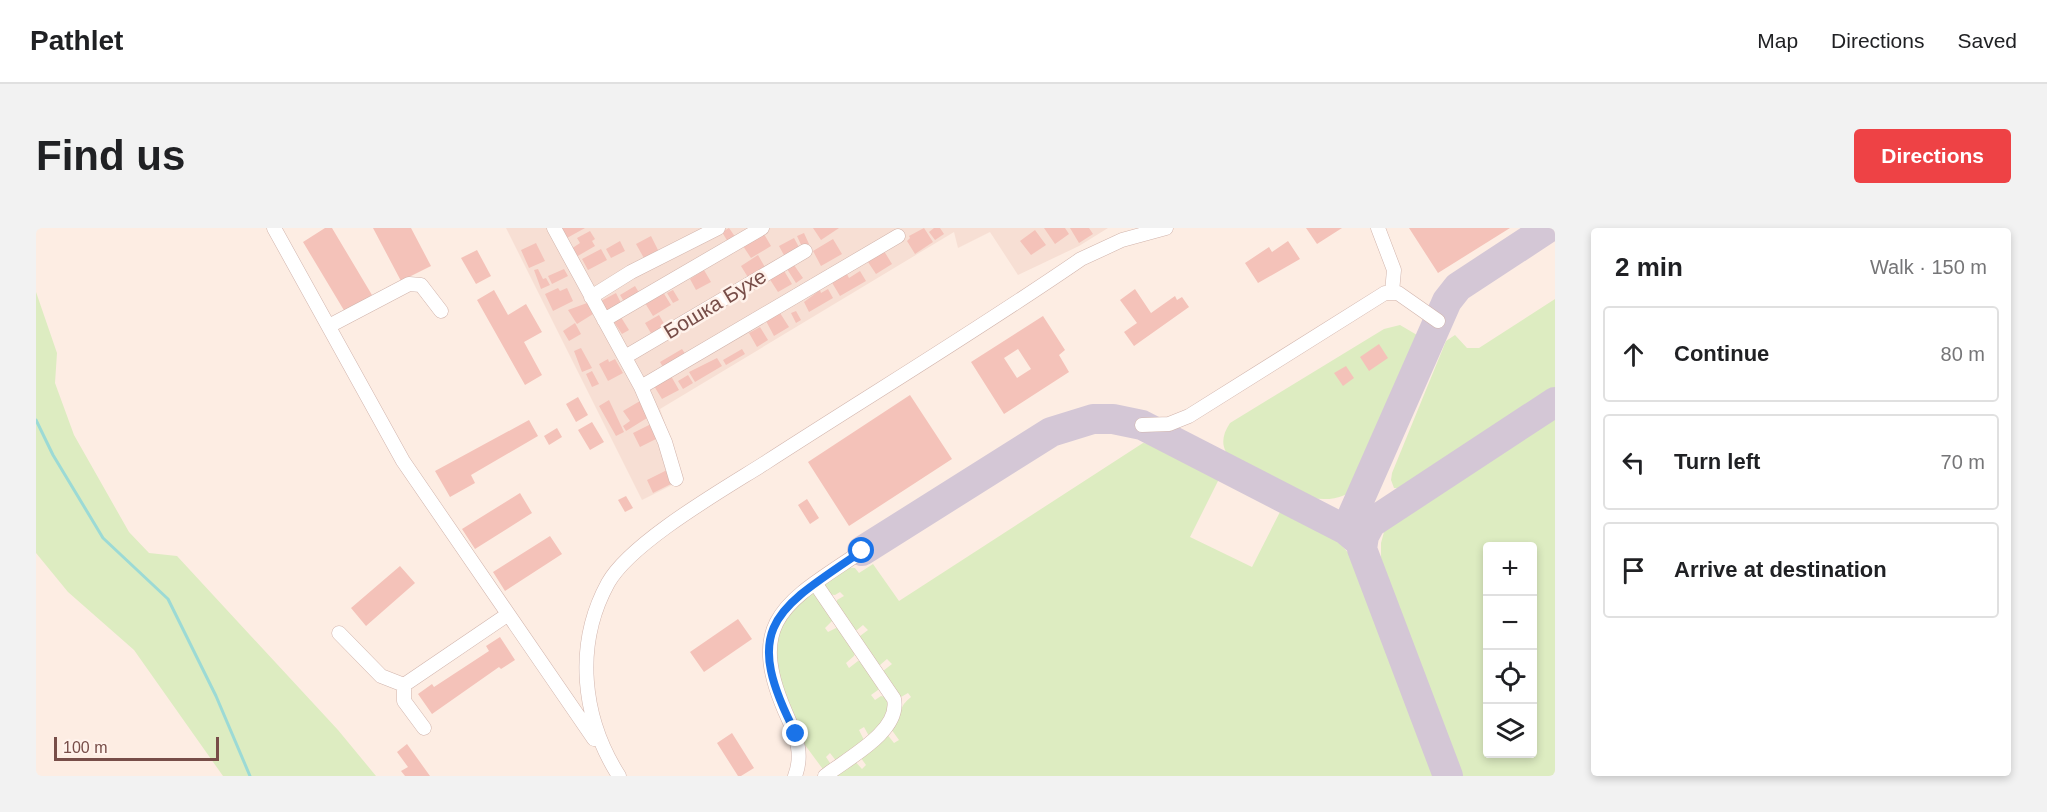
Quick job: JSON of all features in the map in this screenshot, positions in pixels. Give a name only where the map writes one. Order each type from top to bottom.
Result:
[{"type":"street","points":[[274,228],[403,461],[620,776]]},
{"type":"street","points":[[554,228],[642,387],[676,478]]},
{"type":"street","points":[[591,297],[631,272],[718,228]]},
{"type":"street","points":[[603,320],[762,228]]},
{"type":"street","points":[[612,764],[590,713],[586,662],[592,624],[609,581],[641,546],[720,492],[1081,259],[1122,240],[1166,228]]},
{"type":"street","points":[[1378,228],[1394,270],[1392,291]]},
{"type":"street","points":[[642,387],[898,236]]},
{"type":"street","name":"Бошка Бухе","points":[[625,357],[805,250]]},
{"type":"street","points":[[329,326],[409,284],[421,285],[441,311]]},
{"type":"street","points":[[1142,425],[1169,424],[1189,417],[1380,296],[1392,291],[1438,321]]},
{"type":"street","points":[[795,776],[799,754],[796,734],[776,686],[769,657],[769,644],[776,622],[787,605],[862,551]]},
{"type":"street","points":[[815,583],[894,699],[896,708],[886,729],[825,776]]},
{"type":"street","points":[[404,685],[507,615]]},
{"type":"street","points":[[339,633],[381,676],[404,685]]},
{"type":"street","points":[[404,685],[404,701],[424,728]]},
{"type":"shaded area","points":[[506,228],[1108,228],[1079,246],[1018,275],[990,232],[958,248],[954,232],[660,409],[684,479],[642,500]]},
{"type":"green space","points":[[36,292],[57,353],[55,383],[74,435],[129,532],[149,553],[177,556],[338,730],[376,776],[223,776],[134,650],[68,592],[36,553]]},
{"type":"green space","points":[[1555,299],[1555,392],[1413,484],[1404,488],[1394,488],[1391,480],[1392,473],[1446,341],[1455,335],[1467,348],[1479,348]]},
{"type":"green space","points":[[1400,325],[1417,335],[1420,350],[1363,482],[1348,493],[1332,499],[1316,499],[1283,488],[1234,462],[1226,453],[1223,439],[1230,423],[1384,329]]},
{"type":"green space","points":[[1555,415],[1555,776],[1458,776],[1381,567],[1381,543],[1384,532],[1399,516]]},
{"type":"green space","points":[[1143,443],[1153,444],[1220,477],[1190,537],[1252,567],[1282,508],[1327,532],[1345,549],[1359,571],[1436,776],[829,776],[852,758],[862,769],[866,765],[858,754],[886,733],[894,743],[899,740],[891,729],[907,700],[911,697],[908,693],[901,697],[895,696],[882,677],[883,671],[892,664],[887,659],[880,665],[873,662],[859,642],[860,636],[868,630],[863,625],[857,630],[850,629],[836,608],[837,600],[844,596],[840,592],[835,595],[826,594],[823,588],[828,580],[836,573],[846,569],[855,568],[859,573],[873,564],[899,601]]},
{"type":"green space","points":[[815,591],[833,614],[832,621],[825,628],[828,632],[836,628],[842,629],[856,649],[854,656],[846,663],[849,668],[858,661],[865,663],[879,685],[878,690],[871,695],[875,700],[881,696],[889,698],[893,710],[870,738],[864,727],[859,730],[865,742],[837,762],[830,753],[826,757],[832,766],[825,772],[805,745],[783,699],[772,652],[782,618]]},
{"type":"building","points":[[325,228],[332,228],[372,295],[345,312],[303,242]]},
{"type":"building","points":[[373,228],[411,228],[431,266],[401,281]]},
{"type":"building","points":[[561,228],[585,228],[567,238]]},
{"type":"building","points":[[729,228],[736,238],[728,242],[722,232]]},
{"type":"building","points":[[813,228],[839,228],[821,240]]},
{"type":"building","points":[[924,228],[933,242],[915,254],[907,241],[909,236]]},
{"type":"building","points":[[934,228],[940,228],[944,234],[935,240],[929,232]]},
{"type":"building","points":[[1044,228],[1065,228],[1069,234],[1055,244]]},
{"type":"building","points":[[1070,228],[1089,228],[1093,234],[1079,243]]},
{"type":"building","points":[[1306,228],[1342,228],[1317,244]]},
{"type":"building","points":[[1409,228],[1510,228],[1438,273]]},
{"type":"building","points":[[1035,230],[1046,245],[1031,255],[1020,241]]},
{"type":"building","points":[[590,231],[595,239],[592,241],[595,246],[576,257],[571,249],[580,243],[577,238]]},
{"type":"building","points":[[804,233],[809,244],[802,247],[797,236]]},
{"type":"building","points":[[764,234],[771,246],[751,258],[743,246]]},
{"type":"building","points":[[651,236],[659,252],[645,260],[636,244]]},
{"type":"building","points":[[794,238],[800,249],[785,257],[779,246]]},
{"type":"building","points":[[833,239],[842,254],[821,266],[813,251]]},
{"type":"building","points":[[620,241],[625,251],[611,258],[606,249]]},
{"type":"building","points":[[1288,241],[1300,259],[1258,283],[1245,263],[1269,247],[1272,252]]},
{"type":"building","points":[[536,243],[545,261],[529,268],[521,250]]},
{"type":"building","points":[[601,249],[607,260],[588,270],[582,259]]},
{"type":"building","points":[[477,250],[491,276],[476,284],[461,258]]},
{"type":"building","points":[[884,251],[892,264],[876,274],[868,262]]},
{"type":"building","points":[[758,255],[766,269],[749,279],[741,266]]},
{"type":"building","points":[[794,265],[803,278],[796,283],[787,269]]},
{"type":"building","points":[[538,269],[543,279],[546,278],[550,285],[541,289],[534,270]]},
{"type":"building","points":[[564,269],[568,276],[552,284],[548,276]]},
{"type":"building","points":[[783,269],[792,284],[778,292],[769,278]]},
{"type":"building","points":[[704,270],[711,282],[696,290],[690,279]]},
{"type":"building","points":[[860,271],[866,281],[840,296],[831,281],[846,272],[849,278]]},
{"type":"building","points":[[635,286],[641,296],[626,305],[620,295]]},
{"type":"building","points":[[558,288],[560,291],[567,288],[573,301],[553,311],[545,294]]},
{"type":"building","points":[[828,289],[833,298],[809,312],[804,302],[820,290],[821,293]]},
{"type":"building","points":[[1135,289],[1151,313],[1175,296],[1177,300],[1182,297],[1189,307],[1134,346],[1124,332],[1137,323],[1120,300]]},
{"type":"building","points":[[494,290],[508,315],[526,304],[542,332],[524,342],[542,375],[525,385],[477,300]]},
{"type":"building","points":[[673,290],[679,300],[673,303],[667,293]]},
{"type":"building","points":[[663,292],[671,305],[653,316],[645,303]]},
{"type":"building","points":[[616,293],[622,305],[607,313],[601,301]]},
{"type":"building","points":[[587,303],[593,314],[577,324],[568,310]]},
{"type":"building","points":[[796,311],[801,320],[796,323],[791,313]]},
{"type":"building","points":[[780,313],[789,327],[774,336],[766,321]]},
{"type":"building","points":[[619,314],[629,330],[622,334],[612,319]]},
{"type":"building","points":[[659,315],[666,327],[652,335],[645,323]]},
{"type":"building","points":[[1043,316],[1065,350],[1059,355],[1069,372],[1004,414],[971,362]],"holes":[[[1018,349],[1031,369],[1017,378],[1004,358]]]},
{"type":"building","points":[[575,323],[581,334],[569,341],[563,331]]},
{"type":"building","points":[[760,327],[768,340],[757,347],[749,333]]},
{"type":"building","points":[[1379,344],[1388,358],[1369,371],[1360,357]]},
{"type":"building","points":[[581,348],[592,368],[582,372],[574,351]]},
{"type":"building","points":[[682,349],[688,358],[666,372],[660,362]]},
{"type":"building","points":[[742,349],[745,354],[726,365],[723,360]]},
{"type":"building","points":[[717,358],[722,366],[695,382],[689,372]]},
{"type":"building","points":[[608,359],[609,362],[615,359],[623,373],[608,381],[599,364]]},
{"type":"building","points":[[1346,366],[1354,378],[1343,386],[1334,373]]},
{"type":"building","points":[[592,371],[599,384],[592,387],[586,374]]},
{"type":"building","points":[[688,375],[693,383],[683,389],[678,381]]},
{"type":"building","points":[[671,376],[679,390],[662,399],[654,386]]},
{"type":"building","points":[[910,395],[952,459],[849,526],[808,462]]},
{"type":"building","points":[[578,397],[588,415],[576,422],[566,404]]},
{"type":"building","points":[[609,400],[624,432],[616,436],[599,406]]},
{"type":"building","points":[[640,401],[647,418],[626,431],[623,426],[630,421],[623,411]]},
{"type":"building","points":[[529,420],[538,436],[471,475],[475,483],[450,497],[435,471]]},
{"type":"building","points":[[592,422],[604,442],[590,450],[578,430]]},
{"type":"building","points":[[651,424],[658,438],[640,447],[633,433]]},
{"type":"building","points":[[557,428],[562,437],[549,445],[544,436]]},
{"type":"building","points":[[667,470],[673,483],[653,493],[647,480]]},
{"type":"building","points":[[520,493],[532,513],[475,549],[462,529]]},
{"type":"building","points":[[626,496],[633,508],[625,512],[618,500]]},
{"type":"building","points":[[807,499],[819,518],[810,524],[798,505]]},
{"type":"building","points":[[550,536],[562,554],[505,591],[493,572]]},
{"type":"building","points":[[400,566],[415,583],[366,626],[351,608]]},
{"type":"building","points":[[738,619],[752,639],[704,672],[690,652]]},
{"type":"building","points":[[500,637],[515,660],[501,669],[499,667],[432,714],[418,694],[432,684],[434,687],[489,651],[486,646]]},
{"type":"building","points":[[732,733],[754,768],[741,776],[738,776],[717,743]]},
{"type":"building","points":[[407,744],[430,776],[405,776],[401,771],[408,767],[397,752]]},
{"type":"waterway","points":[[36,420],[53,455],[103,538],[168,599],[216,696],[250,776]]},
{"type":"taxiway","points":[[1359,541],[1346,530],[1447,301],[1458,287],[1548,228]]},
{"type":"taxiway","points":[[1448,776],[1362,549],[1364,536],[1371,523],[1555,402]]},
{"type":"taxiway","points":[[862,551],[1051,432],[1093,419],[1113,419],[1142,425],[1346,530],[1371,523]]},
{"type":"route","points":[[796,734],[772,671],[769,644],[772,632],[781,613],[792,599],[862,551]]}]
